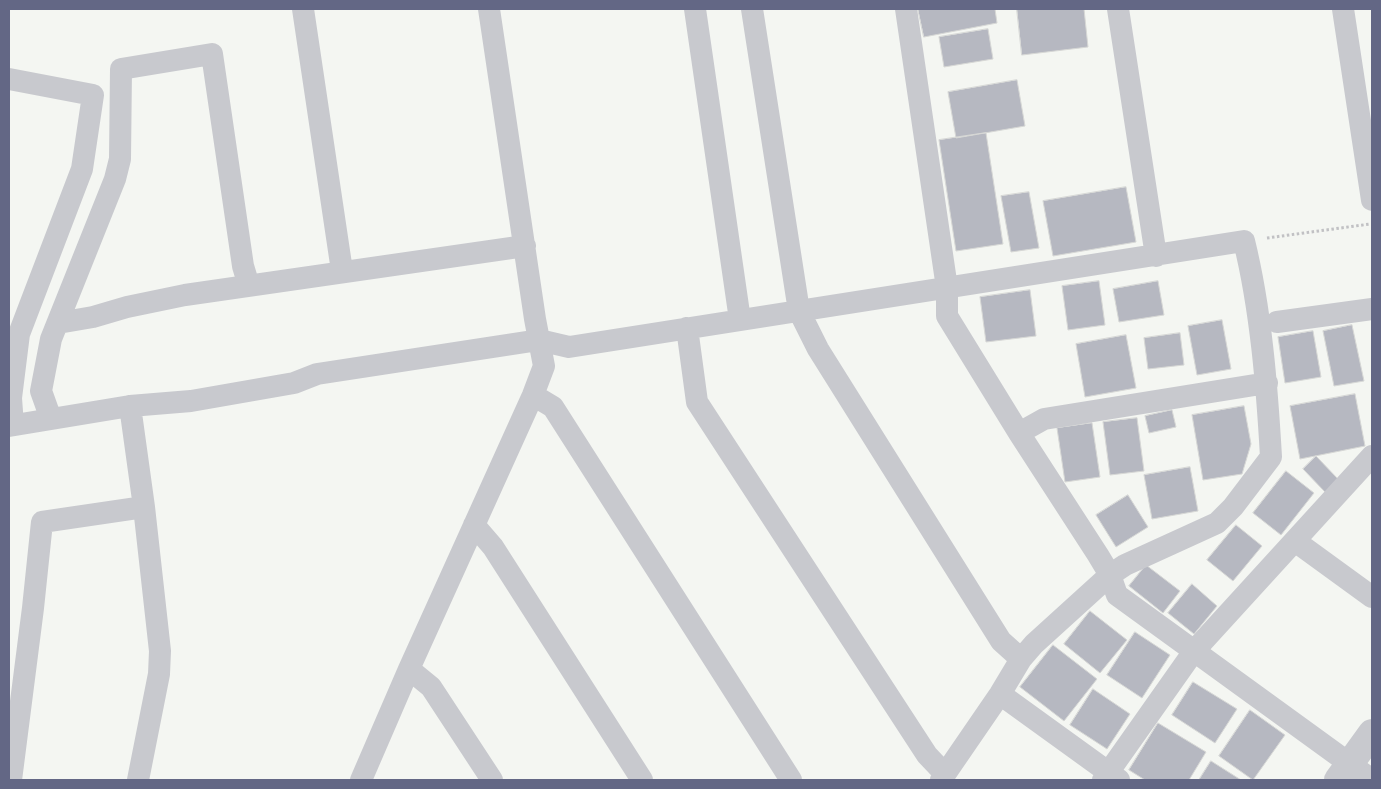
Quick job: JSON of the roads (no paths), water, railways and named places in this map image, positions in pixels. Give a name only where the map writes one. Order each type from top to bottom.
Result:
[{"type":"street","points":[[303,9],[342,271]]},
{"type":"street","points":[[361,780],[533,395],[544,366],[489,9]]},
{"type":"street","points":[[695,9],[740,320]]},
{"type":"street","points":[[752,9],[799,311],[818,348],[1001,641],[1021,659]]},
{"type":"street","points":[[906,9],[947,288],[947,316],[1110,575],[1117,595],[1194,651],[1344,772],[1372,780]]},
{"type":"street","points":[[1118,9],[1156,256]]},
{"type":"street","points":[[1343,9],[1372,200]]},
{"type":"street","points":[[51,419],[42,391],[51,339],[115,179],[120,159],[121,69],[212,54],[243,266],[249,286]]},
{"type":"street","points":[[9,79],[92,95],[82,169],[20,334],[11,398],[11,425],[130,406],[191,401],[294,383],[318,374],[539,340],[569,346],[1244,241],[1250,264],[1266,383],[1271,457],[1233,507],[1217,523],[1125,565],[1110,575],[1034,644],[1021,659],[1000,694],[943,777],[926,756],[697,402],[687,328]]},
{"type":"street","points":[[58,323],[93,317],[127,307],[185,295],[525,246]]},
{"type":"street","points":[[1277,322],[1372,309]]},
{"type":"street","points":[[1019,433],[1044,419],[1266,383]]},
{"type":"street","points":[[533,395],[553,406],[791,780]]},
{"type":"street","points":[[130,406],[144,507],[160,651],[159,674],[138,780]]},
{"type":"street","points":[[1000,694],[1110,778],[1194,651],[1372,456]]},
{"type":"street","points":[[11,780],[42,522],[144,507]]},
{"type":"street","points":[[474,525],[493,547],[642,780]]},
{"type":"street","points":[[1296,541],[1372,597]]},
{"type":"street","points":[[409,669],[431,687],[492,780]]},
{"type":"street","points":[[1344,772],[1372,733]]}]
